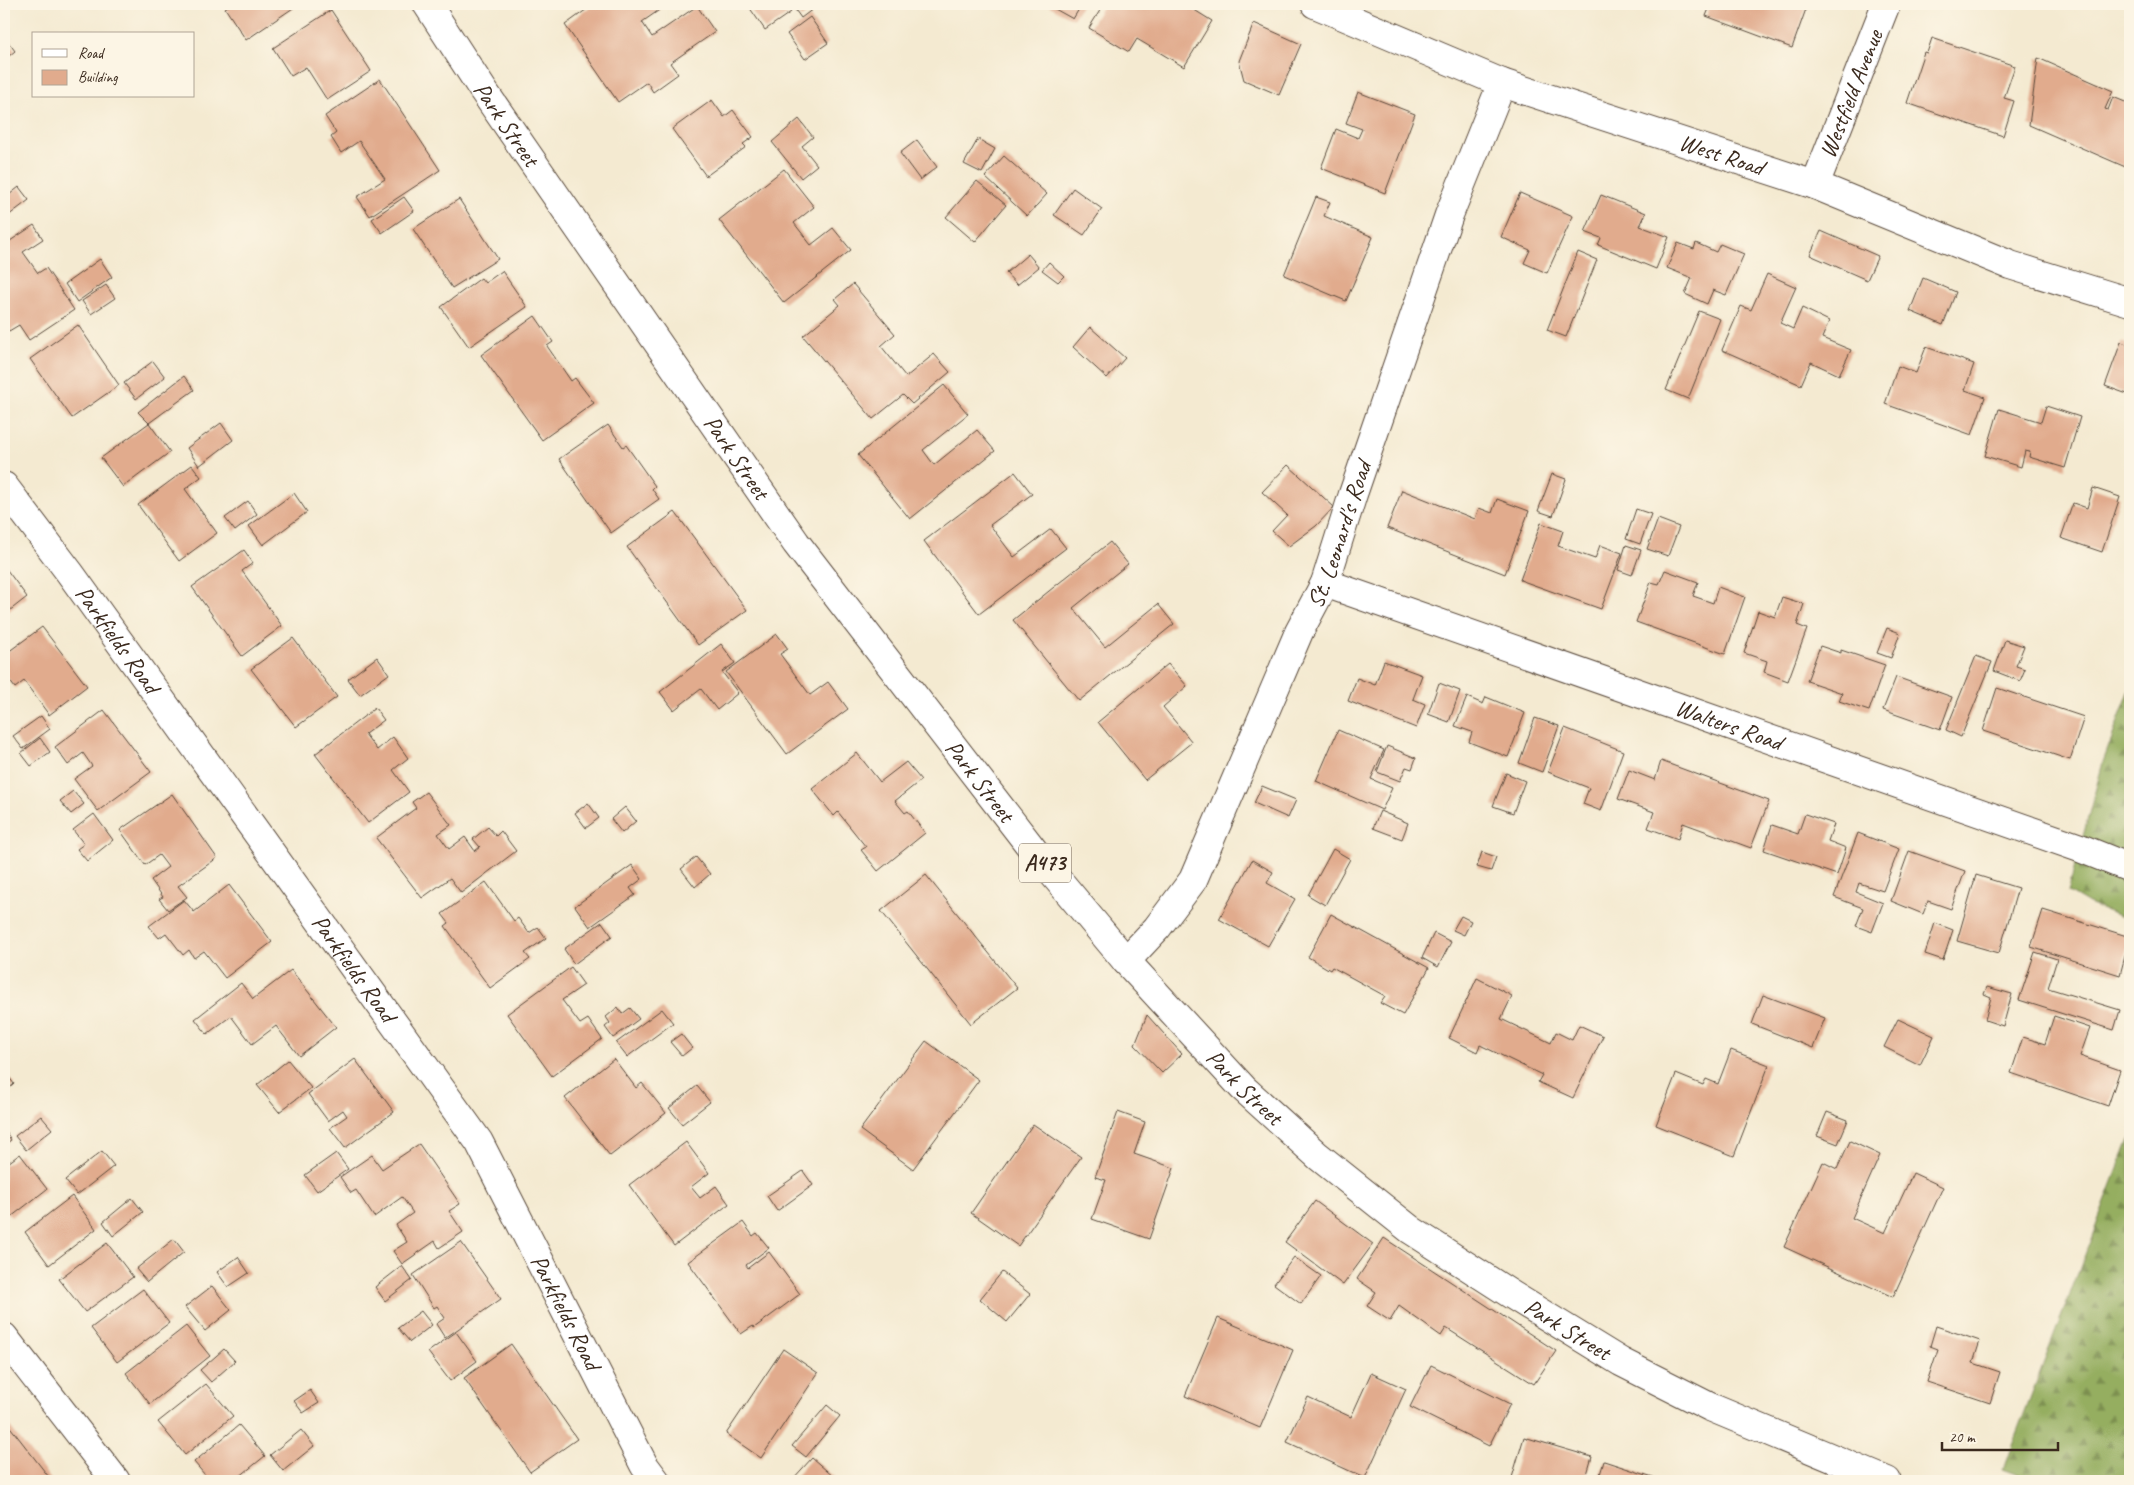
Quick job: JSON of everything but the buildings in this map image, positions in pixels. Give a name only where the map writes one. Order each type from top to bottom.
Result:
[{"type":"street","name":"Park Street","points":[[427,4],[483,90],[796,543],[1034,851],[1126,961],[1243,1088],[1318,1156],[1411,1230],[1621,1362],[1710,1407],[1887,1481]]},
{"type":"street","name":"West Road","points":[[1314,4],[1502,83],[1815,185],[2010,265],[2130,302]]},
{"type":"street","name":"Westfield Avenue","points":[[1815,185],[1886,4]]},
{"type":"street","name":"St. Leonard's Road","points":[[1126,961],[1157,928],[1193,880],[1299,632],[1325,584],[1353,494],[1449,215],[1502,83]]},
{"type":"street","name":"Parkfields Road","points":[[4,486],[76,581],[479,1142],[644,1466],[656,1481]]},
{"type":"street","name":"Walters Road","points":[[1325,584],[2080,848],[2130,868]]},
{"type":"street","points":[[4,1337],[116,1481]]},
{"type":"green space","points":[[2130,689],[2130,920],[2088,904],[2068,892],[2103,762]]},
{"type":"green space","points":[[2130,1137],[2130,1481],[2036,1481],[2003,1469]]}]
